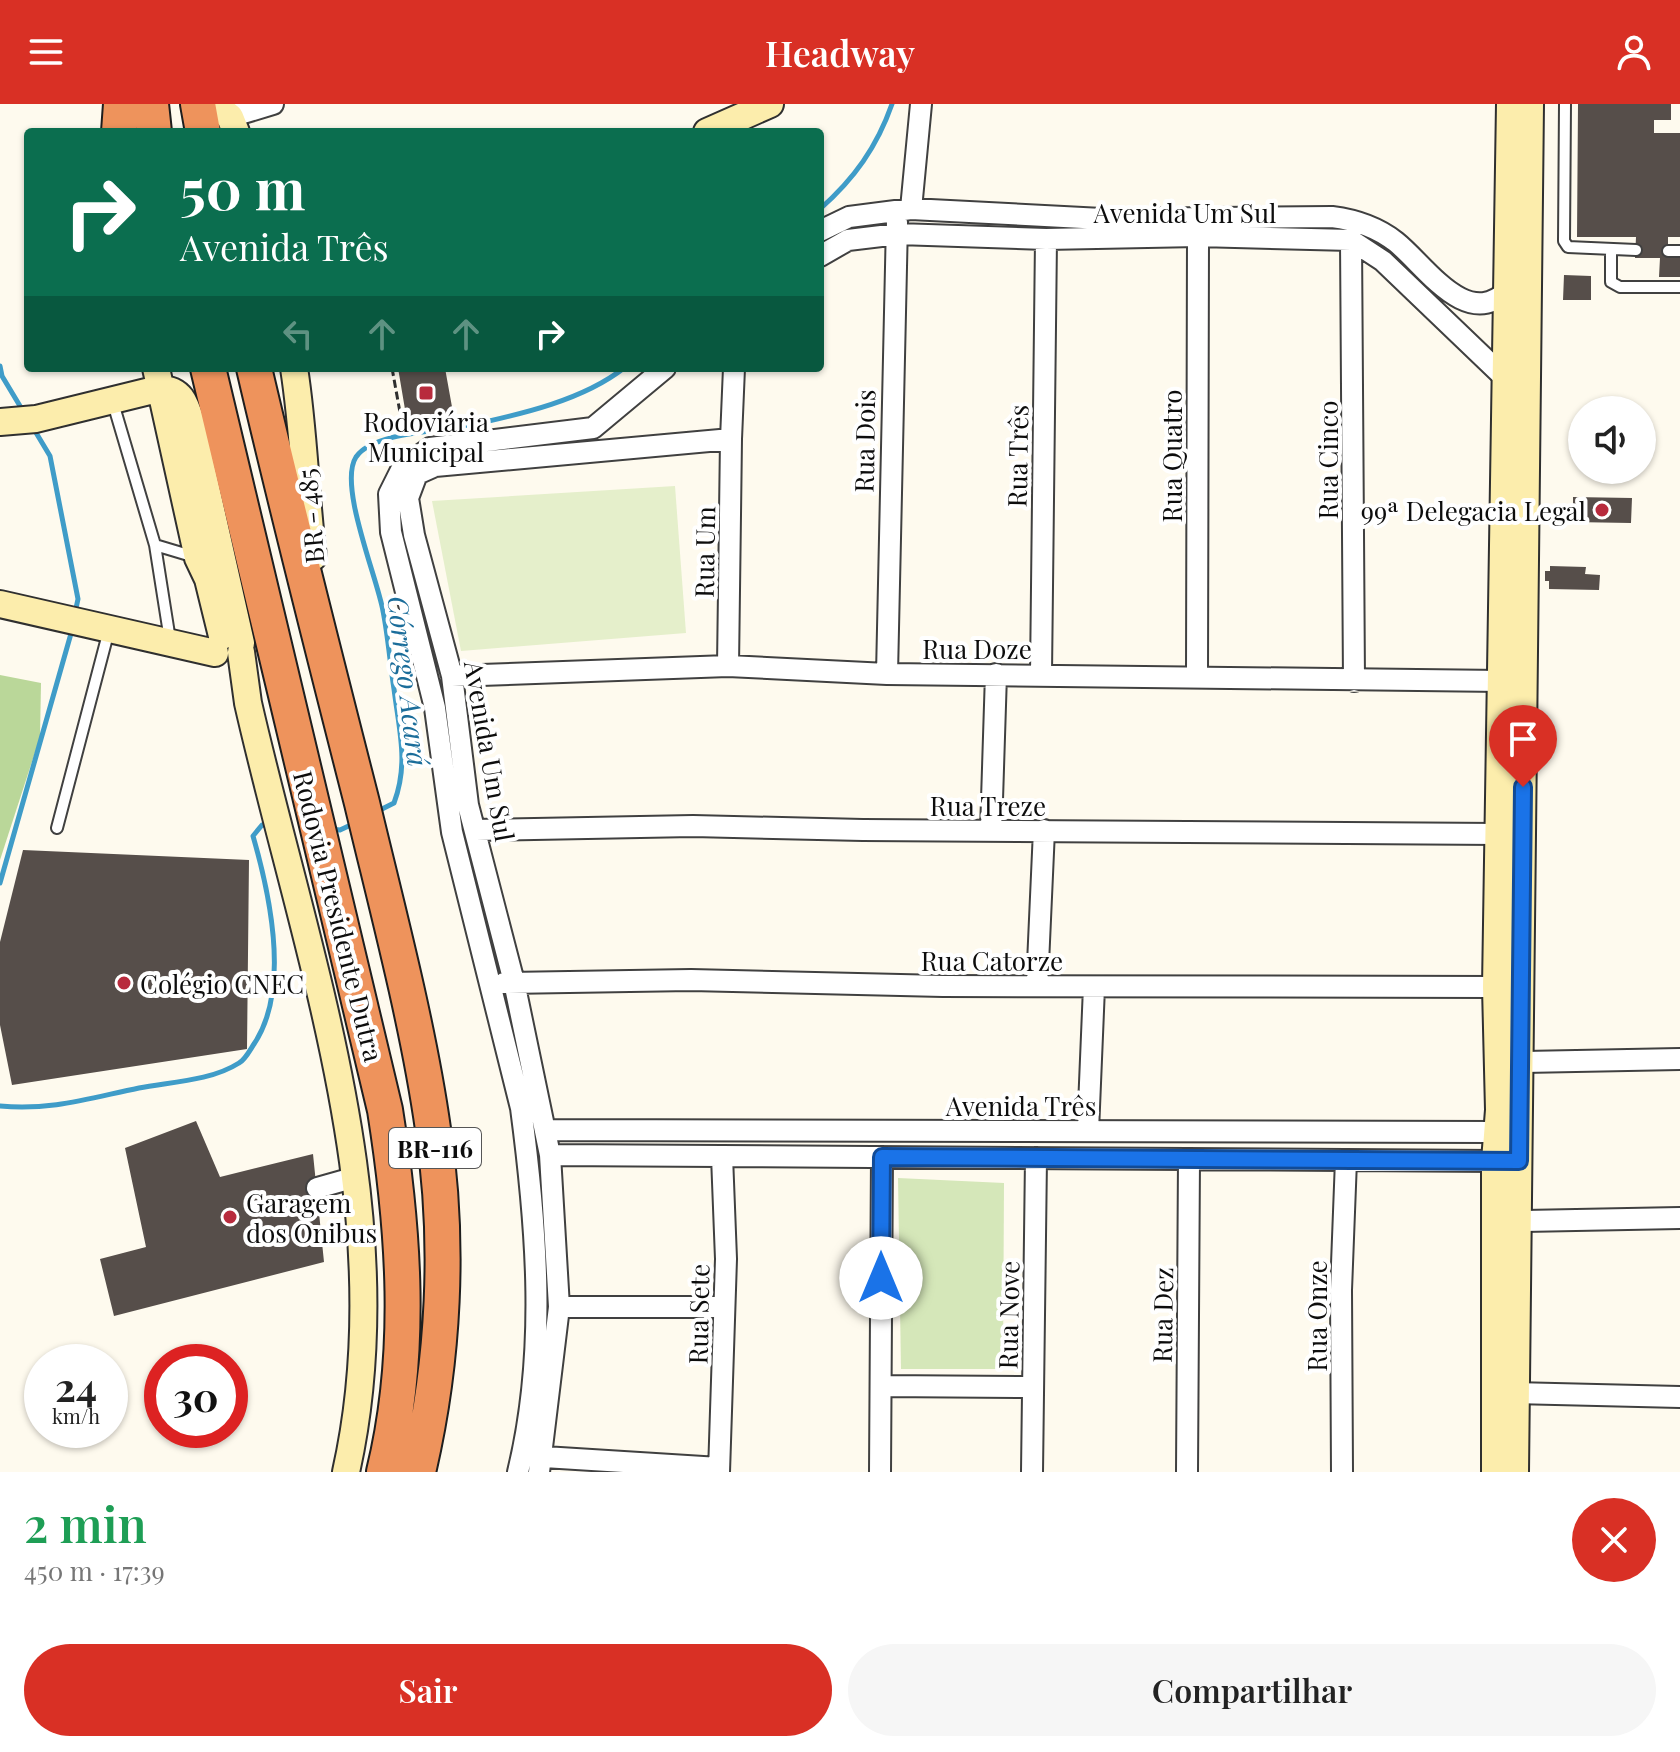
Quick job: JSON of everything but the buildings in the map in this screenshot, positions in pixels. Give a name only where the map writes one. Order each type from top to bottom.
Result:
[{"type":"highway","points":[[119,128],[121,104]]},
{"type":"highway","points":[[151,104],[154,128]]},
{"type":"highway","points":[[198,104],[223,118]]},
{"type":"highway","name":"Rodovia Presidente Dutra","points":[[209,372],[385,1110],[400,1222],[402,1337],[396,1404],[384,1472]]},
{"type":"highway","name":"Rodovia Presidente Dutra","points":[[255,372],[299,562],[365,818],[433,1129],[442,1280],[439,1352],[431,1416],[418,1472]]},
{"type":"street","points":[[107,104],[111,128]]},
{"type":"street","points":[[223,118],[273,104]]},
{"type":"street","points":[[716,128],[770,104]]},
{"type":"street","name":"Rua Dois","points":[[887,674],[898,234],[921,104]]},
{"type":"street","points":[[1510,104],[1520,250],[1507,291],[1515,376]]},
{"type":"street","points":[[1505,1117],[1520,1062],[1510,900],[1515,376],[1530,104]]},
{"type":"street","name":"Avenida Um Sul","points":[[824,229],[849,217],[904,210],[956,211],[1169,228],[1198,236],[1347,219],[1371,227],[1396,242],[1441,284],[1468,303],[1485,304],[1507,291]]},
{"type":"street","points":[[955,237],[956,211]]},
{"type":"street","name":"Avenida Um Sul","points":[[824,254],[848,240],[898,234],[1046,239],[1169,228],[1266,227],[1351,240]]},
{"type":"street","name":"Rua Quatro","points":[[1197,677],[1198,236]]},
{"type":"street","name":"Rua Três","points":[[1041,674],[1046,239]]},
{"type":"street","points":[[1351,240],[1383,261],[1515,376]]},
{"type":"street","name":"Rua Cinco","points":[[1351,240],[1354,681]]},
{"type":"street","points":[[1383,261],[1396,242]]},
{"type":"street","name":"BR - 485","points":[[295,372],[303,427],[306,499],[327,664]]},
{"type":"street","points":[[598,449],[593,428],[660,372]]},
{"type":"street","points":[[731,439],[734,372]]},
{"type":"street","points":[[0,422],[36,419],[112,401],[157,378]]},
{"type":"street","points":[[157,378],[198,558],[208,579],[222,649],[248,703],[344,1101],[356,1177],[365,1268],[364,1334],[357,1413],[346,1472]]},
{"type":"street","points":[[157,378],[186,405],[222,649]]},
{"type":"street","name":"Avenida Um Sul","points":[[518,1472],[559,1307],[550,1155],[546,1130],[488,984],[478,928],[452,832],[430,683],[391,532],[389,494],[402,468],[430,448],[593,428]]},
{"type":"street","name":"Avenida Um Sul","points":[[542,1464],[538,1310],[514,982],[468,805],[452,676],[414,535],[408,498],[417,474],[423,469],[448,464],[731,439]]},
{"type":"street","name":"Rua Um","points":[[728,666],[731,439]]},
{"type":"street","points":[[1505,1470],[1507,1161],[1496,987],[1510,900],[1500,834],[1513,759],[1502,681],[1516,465]]},
{"type":"street","points":[[0,604],[171,643],[222,649]]},
{"type":"street","name":"Rua Doze","points":[[452,676],[728,666],[887,674],[1502,681]]},
{"type":"street","points":[[991,831],[996,674]]},
{"type":"street","name":"Rua Treze","points":[[476,830],[693,826],[1500,834]]},
{"type":"street","points":[[1037,986],[1044,830]]},
{"type":"street","points":[[478,928],[498,923]]},
{"type":"street","name":"Rua Catorze","points":[[488,984],[691,980],[1094,987],[1496,987]]},
{"type":"street","points":[[1088,1131],[1094,987]]},
{"type":"street","points":[[1520,1062],[1680,1059]]},
{"type":"street","name":"Avenida Três","points":[[546,1130],[1409,1132],[1505,1117]]},
{"type":"street","points":[[656,1130],[660,1156]]},
{"type":"street","points":[[814,1131],[814,1157]]},
{"type":"street","points":[[937,1131],[941,1158]]},
{"type":"street","points":[[1135,1131],[1135,1159]]},
{"type":"street","points":[[1278,1132],[1279,1160]]},
{"type":"street","points":[[1409,1132],[1409,1161]]},
{"type":"street","name":"Avenida Três","points":[[550,1155],[1507,1161]]},
{"type":"street","name":"Rua Sete","points":[[719,1470],[723,1307],[722,1156]]},
{"type":"street","points":[[880,1472],[882,1157]]},
{"type":"street","name":"Rua Nove","points":[[1032,1472],[1036,1158]]},
{"type":"street","name":"Rua Dez","points":[[1187,1472],[1189,1159]]},
{"type":"street","name":"Rua Onze","points":[[1342,1472],[1341,1290],[1346,1160]]},
{"type":"street","points":[[1505,1470],[1516,1393],[1506,1295],[1519,1221],[1507,1161]]},
{"type":"street","points":[[317,1188],[356,1177]]},
{"type":"street","points":[[1519,1221],[1680,1218]]},
{"type":"street","points":[[533,1224],[556,1228]]},
{"type":"street","points":[[559,1307],[723,1307]]},
{"type":"street","points":[[881,1386],[1032,1387]]},
{"type":"street","points":[[1516,1393],[1680,1397]]},
{"type":"street","points":[[542,1464],[719,1470]]},
{"type":"lane","points":[[1565,104],[1564,241],[1568,247],[1580,250],[1636,250]]},
{"type":"lane","points":[[1611,250],[1611,282],[1620,287],[1680,287]]},
{"type":"lane","points":[[112,401],[155,545],[171,643]]},
{"type":"lane","points":[[155,545],[198,558]]},
{"type":"lane","points":[[57,828],[99,628]]},
{"type":"path","points":[[393,372],[403,429],[437,425],[438,428]]},
{"type":"green space","points":[[675,486],[686,633],[461,651],[432,501]]},
{"type":"green space","points":[[0,675],[41,683],[40,737],[0,860]]},
{"type":"green space","points":[[898,1178],[1004,1183],[1003,1369],[901,1369]]},
{"type":"waterway","name":"Córrego Acará","points":[[824,205],[863,161],[892,104]]},
{"type":"waterway","points":[[0,366],[2,376],[23,411]]},
{"type":"waterway","name":"Córrego Acará","points":[[378,811],[394,803],[401,774],[402,746],[383,611],[355,509],[352,470],[356,457],[377,442],[392,437],[471,425],[551,404],[590,389],[618,372]]},
{"type":"waterway","points":[[32,426],[50,456],[78,599],[75,613]]},
{"type":"waterway","points":[[0,883],[72,630]]},
{"type":"waterway","name":"Córrego Acará","points":[[331,829],[340,830],[355,823]]},
{"type":"waterway","name":"Córrego Acará","points":[[0,1106],[53,1105],[190,1080],[216,1074],[243,1060],[265,1022],[272,997],[274,942],[271,913],[253,836],[262,825],[269,826]]},
{"type":"place","name":"Rodoviária Municipal","points":[[426,393]]},
{"type":"place","name":"99ª Delegacia Legal","points":[[1602,510]]},
{"type":"place","name":"Colégio CNEC","points":[[124,983]]},
{"type":"place","name":"Garagem dos Onibus","points":[[230,1217]]},
{"type":"route","points":[[881,1278],[882,1157],[1519,1161],[1523,787]]}]
